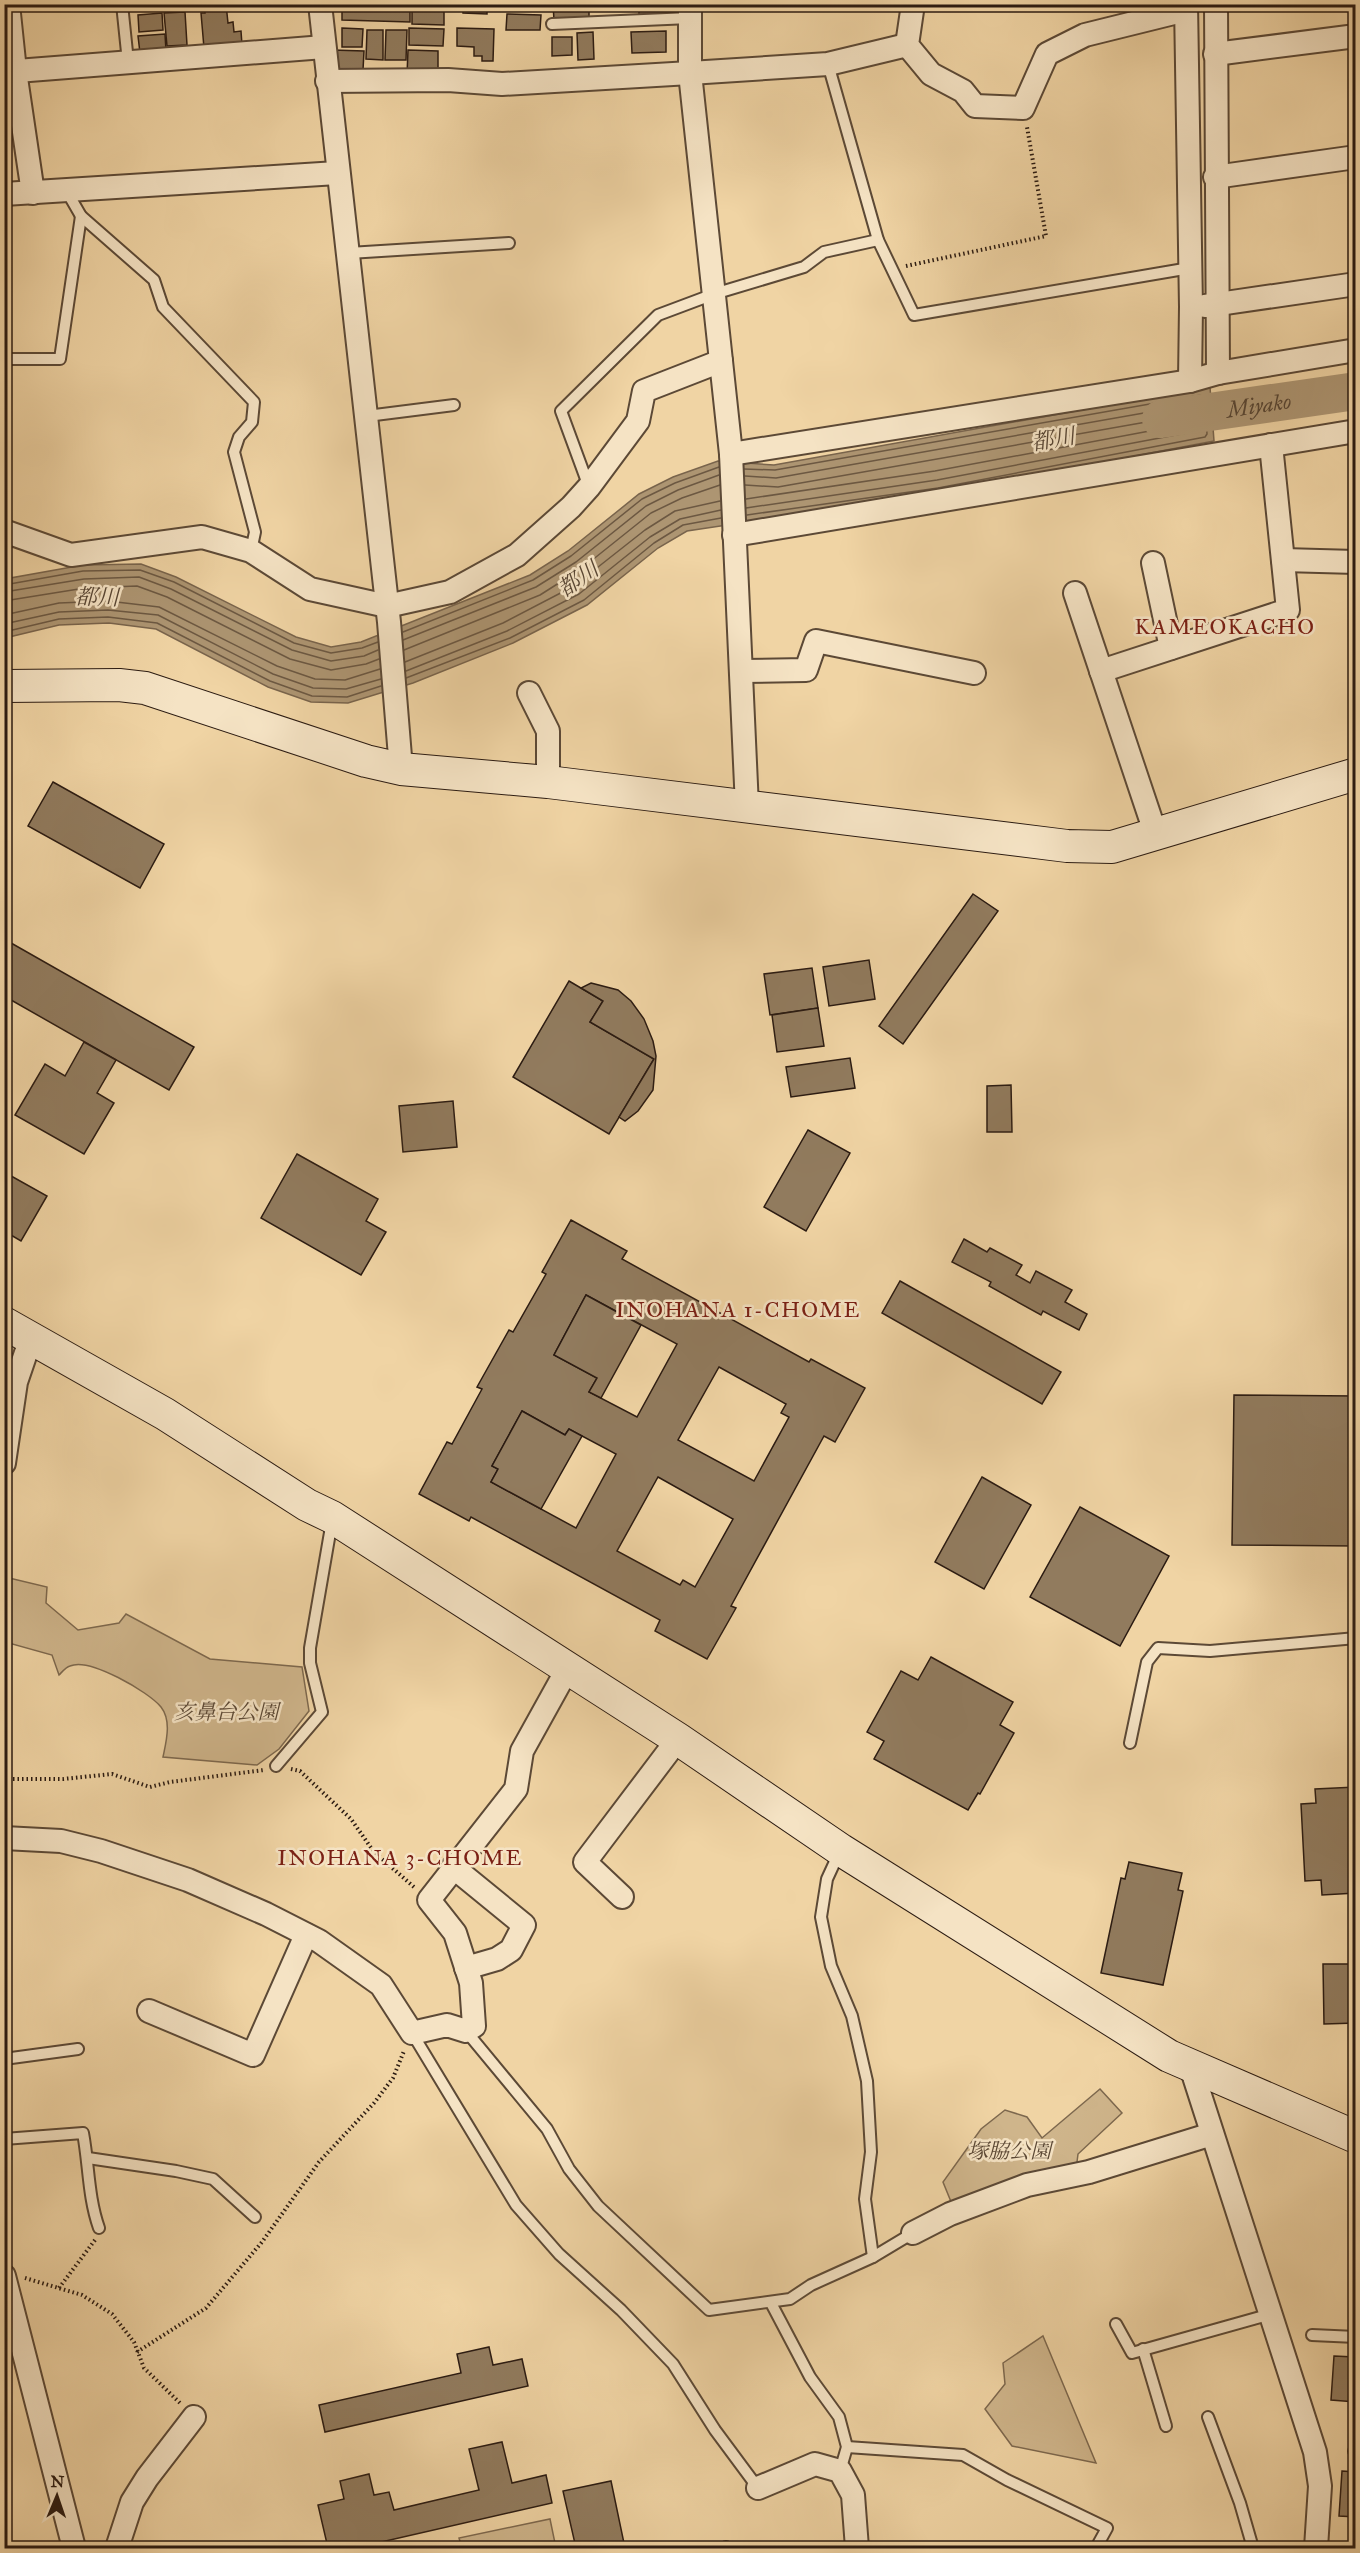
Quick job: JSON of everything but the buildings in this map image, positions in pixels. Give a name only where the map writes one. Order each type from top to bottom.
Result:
[{"type":"street","points":[[8,4],[10,71],[33,193]]},
{"type":"street","points":[[320,4],[337,173],[349,253],[388,614],[401,769]]},
{"type":"street","points":[[913,4],[907,45],[931,74],[963,91],[975,106],[1023,108],[1047,54],[1085,35],[1186,7],[1190,381]]},
{"type":"street","points":[[1215,4],[1218,373]]},
{"type":"street","points":[[690,11],[690,73],[731,454],[747,807]]},
{"type":"street","points":[[1215,54],[1356,36]]},
{"type":"street","points":[[327,81],[448,80],[502,84],[690,73],[828,64],[907,45]]},
{"type":"street","points":[[10,71],[324,47]]},
{"type":"street","points":[[1215,177],[1356,157]]},
{"type":"street","points":[[4,194],[337,173]]},
{"type":"street","points":[[1191,307],[1356,284]]},
{"type":"street","points":[[731,454],[1190,381],[1218,373],[1356,350]]},
{"type":"street","points":[[4,531],[71,555],[202,537],[251,551],[310,589],[388,614],[450,592],[517,555],[572,507],[589,487],[638,421],[644,391],[721,361]]},
{"type":"street","points":[[734,535],[1356,431]]},
{"type":"street","points":[[1101,671],[1288,610],[1271,445]]},
{"type":"street","points":[[1283,560],[1356,562]]},
{"type":"street","points":[[1153,562],[1171,648]]},
{"type":"street","points":[[1075,593],[1156,835]]},
{"type":"street","points":[[741,671],[806,670],[816,641],[974,673]]},
{"type":"street","points":[[4,686],[119,685],[145,688],[366,761],[401,769],[548,782],[1067,846],[1112,847],[1356,774]]},
{"type":"street","points":[[529,693],[548,731],[548,782]]},
{"type":"street","points":[[4,1323],[165,1414],[307,1504],[332,1517],[678,1739],[841,1850],[1168,2056],[1356,2137]]},
{"type":"street","points":[[4,1463],[16,1382],[31,1338]]},
{"type":"street","points":[[4,1838],[61,1841],[101,1851],[188,1881],[266,1914],[319,1941],[381,1984],[412,2033],[447,2025],[466,2031],[474,2026],[471,1983],[455,1933],[429,1900],[516,1789],[522,1751],[568,1668]]},
{"type":"street","points":[[622,1897],[585,1862],[678,1739]]},
{"type":"street","points":[[453,1867],[524,1925],[511,1950],[497,1959],[466,1968]]},
{"type":"street","points":[[149,2010],[253,2055],[306,1935]]},
{"type":"street","points":[[1190,2064],[1315,2452],[1320,2486],[1316,2548]]},
{"type":"street","points":[[913,2232],[950,2214],[1027,2186],[1089,2172],[1212,2134]]},
{"type":"street","points":[[10,2275],[12,2339],[74,2548]]},
{"type":"street","points":[[117,2548],[132,2502],[147,2478],[194,2417]]},
{"type":"street","points":[[758,2488],[815,2464],[840,2470],[853,2495],[856,2548]]},
{"type":"lane","points":[[122,4],[128,62]]},
{"type":"lane","points":[[552,24],[690,11]]},
{"type":"lane","points":[[828,64],[878,240],[894,268],[914,315],[1190,268]]},
{"type":"lane","points":[[66,190],[81,216],[154,280],[163,307],[254,402],[252,422],[239,437],[234,452],[255,531],[251,551]]},
{"type":"lane","points":[[4,359],[60,359],[81,216]]},
{"type":"lane","points":[[589,487],[561,411],[658,315],[714,294],[804,267],[824,252],[878,240]]},
{"type":"lane","points":[[349,253],[509,243]]},
{"type":"lane","points":[[367,416],[454,405]]},
{"type":"lane","points":[[276,1766],[322,1712],[310,1663],[310,1648],[332,1517]]},
{"type":"lane","points":[[1130,1743],[1147,1662],[1158,1648],[1210,1652],[1356,1638]]},
{"type":"lane","points":[[841,1850],[827,1879],[821,1917],[831,1966],[852,2016],[867,2081],[871,2152],[865,2199],[873,2257]]},
{"type":"lane","points":[[466,2031],[547,2128],[569,2169],[598,2206],[709,2310],[790,2299],[811,2285],[873,2257],[913,2232]]},
{"type":"lane","points":[[412,2033],[516,2205],[559,2254],[621,2310],[672,2364],[715,2430],[758,2488]]},
{"type":"lane","points":[[4,2059],[78,2049]]},
{"type":"lane","points":[[4,2139],[82,2133],[88,2158],[92,2207],[99,2228]]},
{"type":"lane","points":[[88,2158],[176,2171],[213,2180],[255,2217]]},
{"type":"lane","points":[[771,2303],[810,2377],[839,2417],[847,2447],[840,2470]]},
{"type":"lane","points":[[1116,2324],[1132,2353],[1271,2314]]},
{"type":"lane","points":[[1312,2335],[1356,2337]]},
{"type":"lane","points":[[1143,2349],[1166,2426]]},
{"type":"lane","points":[[1208,2417],[1240,2503],[1253,2548]]},
{"type":"lane","points":[[847,2447],[963,2455],[1007,2481],[1107,2528],[1096,2548]]},
{"type":"lane","points":[[1296,2548],[1305,2548]]},
{"type":"path","points":[[894,268],[1046,236],[1023,108]]},
{"type":"path","points":[[4,1779],[63,1779],[112,1774],[150,1787],[180,1780],[260,1771],[276,1766],[300,1772],[351,1820],[374,1852],[429,1900]]},
{"type":"path","points":[[137,2352],[206,2308],[262,2242],[319,2162],[374,2103],[393,2078],[412,2033]]},
{"type":"path","points":[[59,2288],[97,2236],[99,2228]]},
{"type":"path","points":[[10,2275],[82,2295],[112,2314],[134,2342],[144,2368],[194,2417]]},
{"type":"green space","name":"亥鼻台公園","points":[[5,1577],[47,1587],[46,1603],[78,1630],[119,1623],[126,1614],[210,1659],[302,1667],[309,1711],[279,1749],[257,1765],[163,1757],[166,1745],[166,1719],[161,1707],[144,1693],[91,1666],[70,1666],[59,1675],[52,1655],[5,1642]]},
{"type":"green space","name":"塚脇公園","points":[[1100,2089],[1122,2113],[1078,2154],[1076,2170],[954,2209],[943,2182],[981,2129],[1005,2110],[1027,2117],[1042,2138]]},
{"type":"green space","points":[[1043,2336],[1096,2463],[1012,2446],[985,2409],[1005,2384],[1003,2363]]},
{"type":"green space","points":[[550,2519],[556,2548],[462,2548],[459,2538]]},
{"type":"water","name":"都川","points":[[1210,387],[1214,441],[939,493],[687,531],[658,548],[587,605],[513,643],[413,683],[348,703],[311,702],[268,687],[156,629],[109,623],[59,625],[5,638],[5,579],[83,565],[141,564],[176,577],[296,637],[331,647],[361,642],[530,575],[568,551],[639,494],[673,477],[718,461],[774,465]]},
{"type":"waterway","name":"Miyako","points":[[1161,419],[1356,391]]},
{"type":"district","name":"KAMEOKACHO","points":[[1225,626]]},
{"type":"district","name":"INOHANA 1-CHOME","points":[[738,1309]]},
{"type":"district","name":"INOHANA 3-CHOME","points":[[400,1857]]}]
